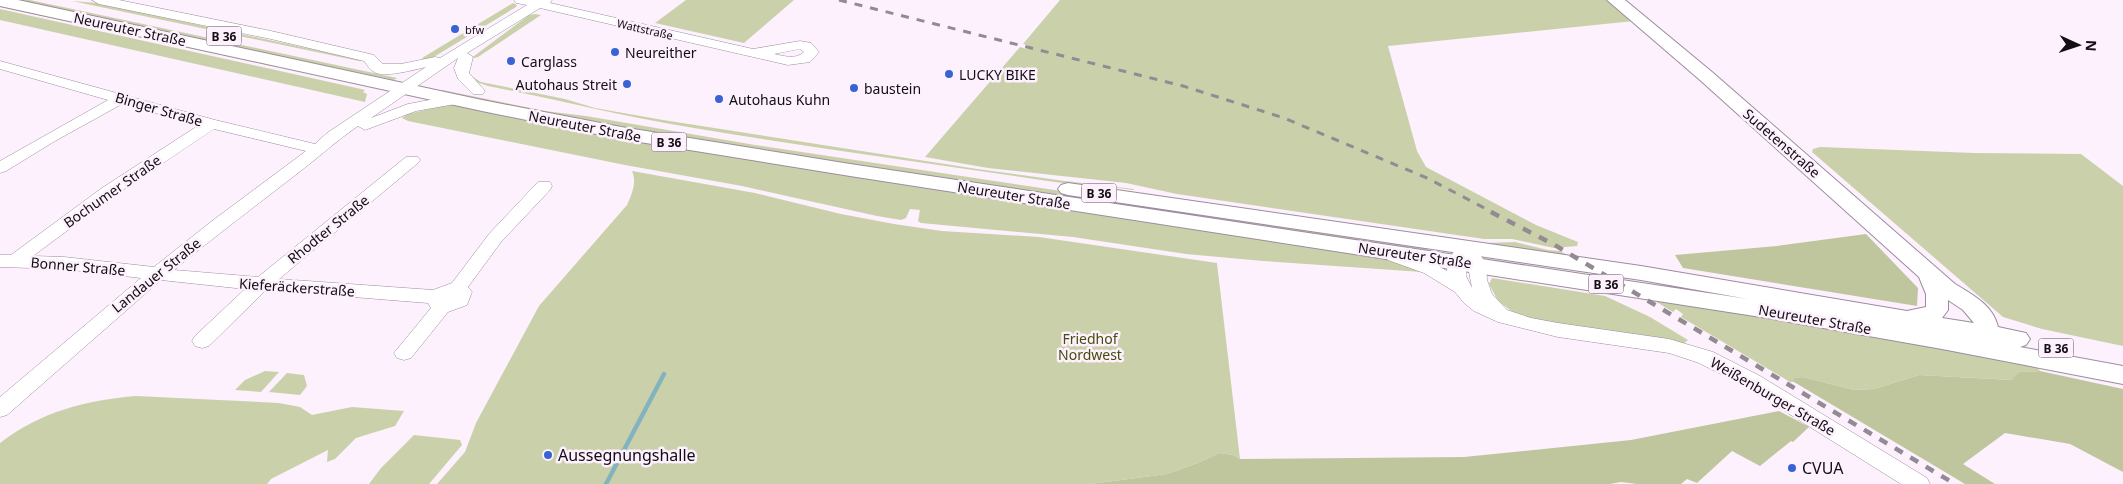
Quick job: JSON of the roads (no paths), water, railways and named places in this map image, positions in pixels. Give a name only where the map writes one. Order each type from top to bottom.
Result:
[{"type":"main road","name":"Neureuter Straße","points":[[50,0],[416,85],[456,100],[672,142],[1372,249],[1641,273],[1907,319],[2123,375]]},
{"type":"main road","name":"Sudetenstraße","points":[[1615,0],[1645,23],[1699,70],[1947,289],[1982,337]]},
{"type":"main road","name":"Neureuter Straße","points":[[0,1],[373,75]]},
{"type":"main road","name":"Neureuter Straße","points":[[416,85],[478,90],[668,128],[868,159],[1467,258],[1625,287],[1982,337],[2123,362]]},
{"type":"main road","points":[[1907,319],[1931,314],[1937,310],[1937,294],[1929,273]]},
{"type":"street","name":"Wattstraße","points":[[521,0],[542,2],[752,53]]},
{"type":"street","name":"Neureuter Straße","points":[[103,1],[369,58],[373,75]]},
{"type":"street","name":"Landauer Straße","points":[[0,409],[9,392],[267,187],[318,149],[342,139],[366,119],[459,56],[507,27],[520,14],[542,2]]},
{"type":"street","points":[[366,119],[378,97],[373,75],[459,56],[462,75],[478,90]]},
{"type":"street","name":"Binger Straße","points":[[0,65],[211,124],[318,149]]},
{"type":"street","points":[[2,165],[120,99]]},
{"type":"street","points":[[366,119],[419,105],[456,100]]},
{"type":"street","name":"Bochumer Straße","points":[[7,261],[211,124]]},
{"type":"street","name":"Rhodter Straße","points":[[202,341],[261,284],[412,160]]},
{"type":"street","points":[[404,353],[441,301],[446,290],[457,289],[496,238],[544,186]]},
{"type":"street","name":"Weißenburger Straße","points":[[1372,249],[1430,269],[1461,287],[1481,306],[1529,324],[1666,346],[1701,356],[1742,376],[1919,484]]},
{"type":"street","points":[[1461,287],[1456,270],[1467,258],[1487,302],[1498,313]]},
{"type":"street","name":"Bonner Straße","points":[[7,261],[81,265],[156,274]]},
{"type":"street","name":"Kieferäckerstraße","points":[[156,274],[441,301]]},
{"type":"waterway","points":[[606,484],[664,374]]},
{"type":"railway","points":[[839,0],[1183,86],[1284,118],[1427,178],[1494,213]]},
{"type":"railway","points":[[1491,212],[1553,244],[1955,484]]},
{"type":"place","name":"bfw","points":[[455,29]]},
{"type":"place","name":"Neureither","points":[[615,52]]},
{"type":"place","name":"Carglass","points":[[511,61]]},
{"type":"place","name":"LUCKY BIKE","points":[[949,74]]},
{"type":"place","name":"Autohaus Streit","points":[[627,84]]},
{"type":"place","name":"baustein","points":[[854,88]]},
{"type":"place","name":"Autohaus Kuhn","points":[[719,99]]},
{"type":"place","name":"Aussegnungshalle","points":[[548,455]]},
{"type":"place","name":"CVUA","points":[[1792,468]]},
{"type":"park label","name":"Friedhof Nordwest","points":[[1090,346]]}]
